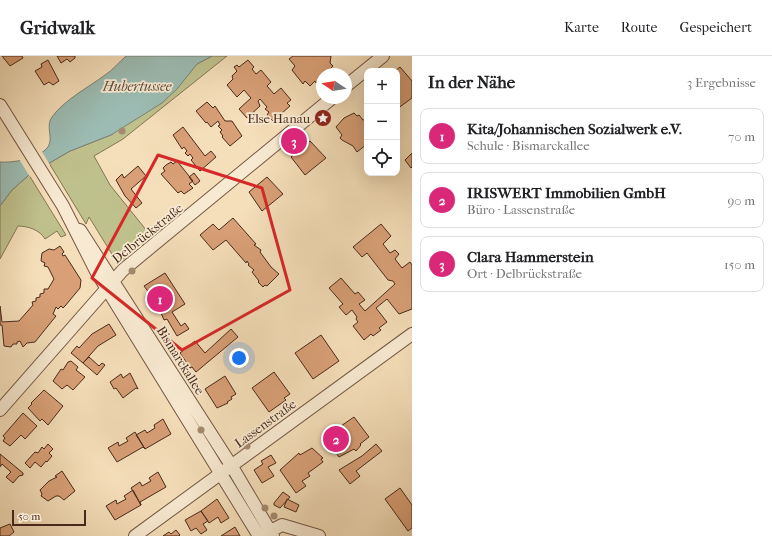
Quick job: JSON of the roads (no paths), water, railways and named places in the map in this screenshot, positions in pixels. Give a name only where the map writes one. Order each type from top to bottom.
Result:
[{"type":"street","points":[[352,81],[382,56]]},
{"type":"street","name":"Delbrückstraße","points":[[0,410],[123,270],[325,104]]},
{"type":"street","name":"Bismarckallee","points":[[0,105],[63,206],[79,240],[231,465],[266,535]]},
{"type":"street","name":"Bismarckallee","points":[[110,284],[220,473],[266,535]]},
{"type":"street","name":"Lassenstraße","points":[[135,536],[412,334]]},
{"type":"street","points":[[266,535],[282,525],[319,536]]},
{"type":"water","name":"Hubertussee","points":[[126,56],[212,56],[197,64],[177,89],[162,103],[111,135],[70,151],[29,175],[12,190],[0,206],[0,162],[23,160],[44,151],[50,143],[50,121],[57,111],[70,99],[108,73]]},
{"type":"place","name":"Else Hanau","points":[[323,118]]},
{"type":"place","name":"Clara Hammerstein","points":[[294,141]]},
{"type":"place","name":"Kita/Johannischen Sozialwerk e.V.","points":[[160,299]]},
{"type":"place","name":"IRISWERT Immobilien GmbH","points":[[336,439]]}]
